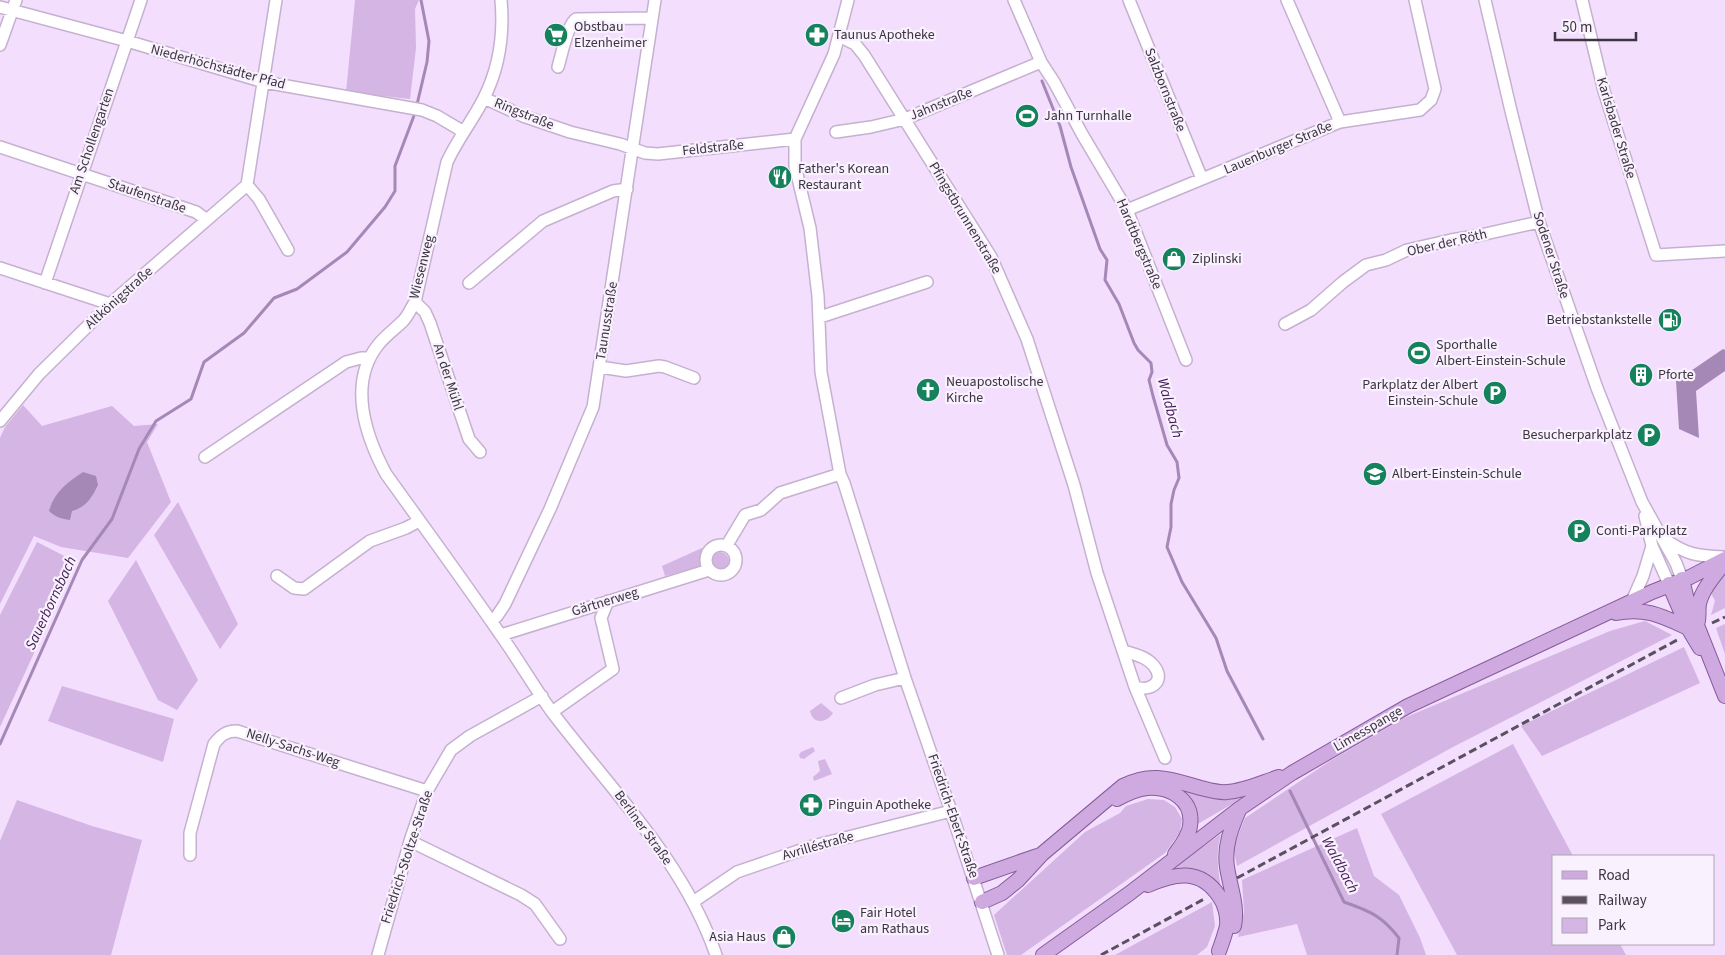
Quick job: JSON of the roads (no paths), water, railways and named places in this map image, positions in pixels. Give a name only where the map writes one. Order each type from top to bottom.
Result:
[{"type":"main road","name":"Limesspange","points":[[1043,955],[1292,773],[1408,706],[1669,584],[1690,577],[1725,559]]},
{"type":"main road","points":[[1693,627],[1702,597],[1725,559]]},
{"type":"main road","points":[[1682,579],[1693,627],[1725,696]]},
{"type":"main road","name":"Sodener Straße","points":[[1669,584],[1693,627]]},
{"type":"main road","points":[[1606,615],[1643,610],[1693,627]]},
{"type":"main road","points":[[982,902],[1002,893],[1018,880],[1042,854],[1123,786],[1135,780],[1153,776],[1227,792],[1241,790],[1292,773]]},
{"type":"main road","points":[[1092,812],[1131,792],[1145,788],[1161,788],[1172,791],[1182,799],[1188,809],[1190,825],[1188,835],[1166,865]]},
{"type":"main road","points":[[1217,953],[1230,938],[1236,918],[1227,866],[1227,844],[1231,828],[1239,810]]},
{"type":"main road","points":[[974,878],[1042,854]]},
{"type":"main road","points":[[1130,893],[1170,876],[1191,876],[1206,881],[1215,890],[1226,912],[1227,924],[1217,953]]},
{"type":"street","name":"Am Schollengarten","points":[[45,283],[141,0]]},
{"type":"street","points":[[276,0],[246,185],[259,199],[288,250]]},
{"type":"street","name":"Ringstraße","points":[[501,0],[503,17],[500,48],[493,77],[484,98],[522,116],[570,132],[620,144],[632,149]]},
{"type":"street","name":"Taunusstraße","points":[[491,621],[505,604],[550,509],[593,407],[655,0]]},
{"type":"street","name":"Friedrich-Ebert-Straße","points":[[848,0],[834,54],[795,139],[795,166],[810,228],[820,317],[821,372],[840,474],[876,579],[905,678],[974,878],[998,955]]},
{"type":"street","name":"Salzbornstraße","points":[[1129,0],[1202,180]]},
{"type":"street","points":[[1287,0],[1340,122]]},
{"type":"street","name":"Lauenburger Straße","points":[[1127,210],[1340,122],[1420,110],[1431,100],[1435,89],[1415,0]]},
{"type":"street","name":"Sodener Straße","points":[[1485,0],[1540,222],[1598,388],[1642,502],[1676,564],[1682,579]]},
{"type":"street","name":"Karlsbader Straße","points":[[1582,0],[1604,91],[1656,256],[1725,251]]},
{"type":"street","name":"Hardtbergstraße","points":[[1017,1],[1041,62],[1127,210],[1186,360]]},
{"type":"street","name":"Niederhöchstädter Pfad","points":[[0,7],[14,5],[127,42],[264,82],[409,106],[437,116],[464,132]]},
{"type":"street","points":[[0,45],[14,5]]},
{"type":"street","points":[[558,67],[568,28],[572,20],[652,18]]},
{"type":"street","name":"Pfingstbrunnenstraße","points":[[839,36],[855,44],[864,55],[991,257],[1027,338],[1074,485],[1097,573],[1135,687],[1165,758]]},
{"type":"street","name":"Jahnstraße","points":[[836,132],[871,127],[905,119],[1041,62]]},
{"type":"street","name":"Wiesenweg","points":[[369,358],[379,343],[404,319],[415,302],[447,162],[452,150],[484,98]]},
{"type":"street","name":"Feldstraße","points":[[632,149],[658,154],[795,139]]},
{"type":"street","name":"Staufenstraße","points":[[0,147],[196,212],[207,220]]},
{"type":"street","name":"Altkönigstraße","points":[[0,421],[39,374],[110,304],[246,185]]},
{"type":"street","points":[[469,283],[543,221],[613,191],[626,189]]},
{"type":"street","name":"Ober der Röth","points":[[1285,324],[1311,310],[1342,282],[1366,265],[1386,260],[1407,250],[1540,222]]},
{"type":"street","points":[[0,268],[110,304]]},
{"type":"street","points":[[820,317],[927,282]]},
{"type":"street","name":"An der Mühl","points":[[415,302],[424,312],[430,323],[469,439],[480,452]]},
{"type":"street","points":[[205,457],[346,362],[369,358]]},
{"type":"street","name":"Berliner Straße","points":[[369,358],[361,382],[363,408],[374,452],[386,474],[501,635],[552,712],[663,854],[693,902],[716,955]]},
{"type":"street","points":[[600,367],[626,371],[659,366],[694,378]]},
{"type":"street","points":[[727,546],[745,515],[761,510],[780,493],[840,474]]},
{"type":"street","name":"Sodener Straße","points":[[1642,502],[1652,546],[1669,584]]},
{"type":"street","points":[[277,576],[294,588],[304,589],[370,541],[406,528],[419,521]]},
{"type":"street","points":[[1660,536],[1687,553],[1725,559]]},
{"type":"street","points":[[718,545],[727,546],[735,555],[734,568],[731,572],[722,575],[713,573],[705,562],[710,549],[718,545]]},
{"type":"street","points":[[1632,601],[1643,576],[1652,546]]},
{"type":"street","name":"Gärtnerweg","points":[[501,635],[709,570]]},
{"type":"street","points":[[552,712],[613,669],[601,618],[608,600]]},
{"type":"street","points":[[1124,651],[1146,660],[1153,665],[1157,672],[1155,685],[1144,689],[1135,687]]},
{"type":"street","points":[[840,698],[875,685],[905,678]]},
{"type":"street","name":"Friedrich-Stoltze-Straße","points":[[378,955],[410,841],[427,791],[451,750],[470,736],[542,696]]},
{"type":"street","name":"Nelly-Sachs-Weg","points":[[190,855],[190,833],[214,744],[220,736],[228,731],[237,731],[427,791]]},
{"type":"street","name":"Avrilléstraße","points":[[693,902],[737,872],[813,846],[951,811]]},
{"type":"street","points":[[410,841],[535,904],[560,939]]},
{"type":"waterway","name":"Sauerbornsbach","points":[[0,744],[82,560],[112,519],[139,449],[156,421],[191,399],[204,362],[244,333],[274,298],[297,289],[347,252],[385,207],[395,191],[395,166],[415,113],[427,62],[429,41],[421,0]]},
{"type":"waterway","name":"Waldbach","points":[[1012,8],[1022,32]]},
{"type":"waterway","name":"Waldbach","points":[[1042,81],[1060,126],[1071,167],[1100,249],[1107,260],[1105,280],[1119,304],[1134,343],[1151,363],[1152,372],[1149,380],[1167,445],[1177,462],[1179,478],[1171,504],[1171,527],[1167,547],[1182,582],[1216,638],[1227,671],[1263,739]]},
{"type":"waterway","name":"Waldbach","points":[[1290,791],[1344,902],[1361,908],[1387,924],[1399,938],[1397,955]]},
{"type":"railway","points":[[1712,623],[1725,617]]},
{"type":"railway","points":[[1237,878],[1679,639]]},
{"type":"railway","points":[[1101,955],[1206,898]]},
{"type":"place","name":"Obstbau Elzenheimer","points":[[556,35]]},
{"type":"place","name":"Taunus Apotheke","points":[[817,35]]},
{"type":"place","name":"Jahn Turnhalle","points":[[1027,116]]},
{"type":"place","name":"Father's Korean Restaurant","points":[[780,177]]},
{"type":"place","name":"Ziplinski","points":[[1174,259]]},
{"type":"place","name":"Betriebstankstelle","points":[[1670,320]]},
{"type":"place","name":"Sporthalle Albert-Einstein-Schule","points":[[1419,353]]},
{"type":"place","name":"Pforte","points":[[1641,375]]},
{"type":"place","name":"Neuapostolische Kirche","points":[[928,390]]},
{"type":"place","name":"Parkplatz der Albert Einstein-Schule","points":[[1495,393]]},
{"type":"place","name":"Besucherparkplatz","points":[[1649,435]]},
{"type":"place","name":"Albert-Einstein-Schule","points":[[1375,474]]},
{"type":"place","name":"Conti-Parkplatz","points":[[1579,531]]},
{"type":"place","name":"Pinguin Apotheke","points":[[811,805]]},
{"type":"place","name":"Fair Hotel am Rathaus","points":[[843,921]]},
{"type":"place","name":"Asia Haus","points":[[784,937]]}]
